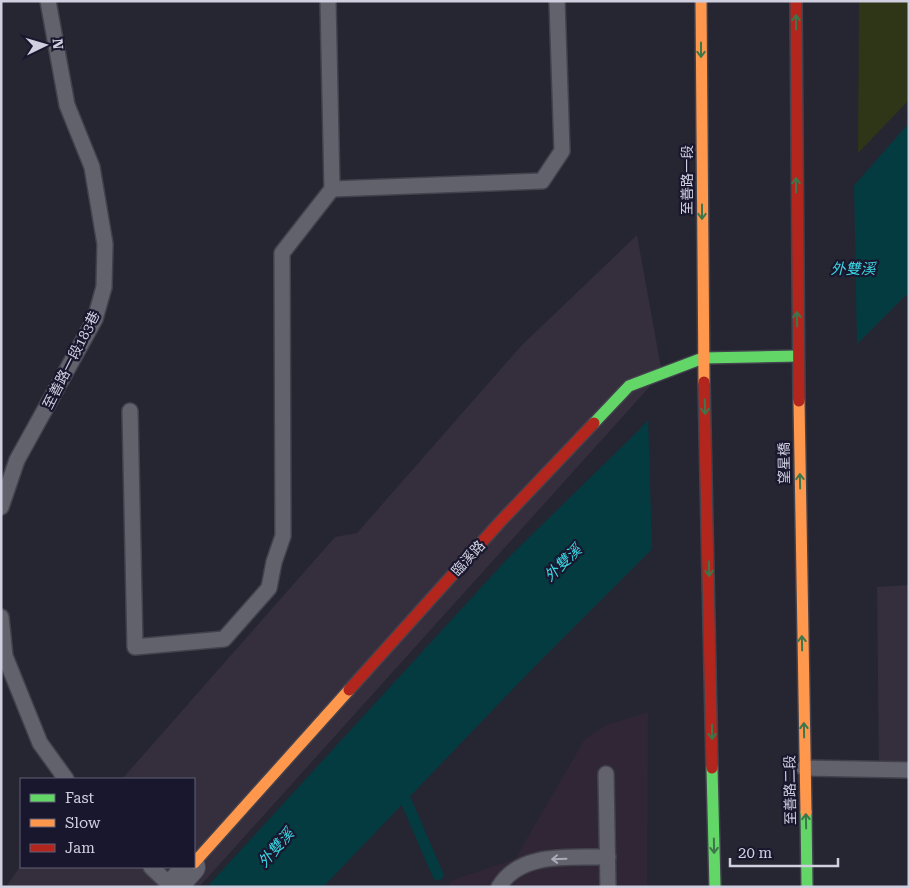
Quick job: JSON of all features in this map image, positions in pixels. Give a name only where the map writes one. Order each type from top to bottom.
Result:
[{"type":"main road","name":"至善路一段","points":[[701,1],[704,358]]},
{"type":"main road","name":"望星橋","points":[[796,1],[796,233],[803,692]]},
{"type":"main road","name":"臨溪路","points":[[195,862],[500,522],[629,386],[704,358],[798,356]]},
{"type":"main road","points":[[704,358],[715,887]]},
{"type":"main road","name":"至善路二段","points":[[803,692],[807,887]]},
{"type":"street","points":[[172,887],[189,868]]},
{"type":"lane","name":"至善路一段183巷","points":[[1,507],[17,460],[95,319],[104,287],[105,244],[92,167],[67,104],[48,1]]},
{"type":"lane","points":[[130,411],[135,647],[224,640],[269,588],[274,562],[284,536],[282,253],[332,189],[328,1]]},
{"type":"lane","points":[[332,189],[542,181],[562,151],[557,1]]},
{"type":"lane","points":[[1,617],[5,656],[36,734],[40,743],[65,778]]},
{"type":"lane","points":[[804,768],[909,770]]},
{"type":"lane","points":[[606,774],[608,887]]},
{"type":"lane","points":[[500,887],[506,875],[540,860],[608,857]]},
{"type":"lane","points":[[152,868],[172,887]]},
{"type":"shaded area","points":[[859,1],[909,1],[909,100],[858,153]]},
{"type":"shaded area","points":[[637,235],[662,373],[199,887],[6,887],[20,866],[20,868],[195,868],[195,778],[123,778],[335,537],[357,533],[521,346]]},
{"type":"shaded area","points":[[909,585],[909,764],[879,772],[877,587]]},
{"type":"shaded area","points":[[648,712],[647,887],[446,887],[453,880],[515,859],[585,739],[607,725]]},
{"type":"water","name":"外雙溪","points":[[909,123],[909,292],[535,666],[323,887],[207,887],[509,557],[639,430]]},
{"type":"pier","points":[[854,181],[857,347],[652,553],[648,415]]},
{"type":"waterway","points":[[400,787],[438,875]]},
{"type":"traffic: fast","points":[[594,423],[629,386],[703,358],[798,356]]},
{"type":"traffic: fast","points":[[712,768],[715,887]]},
{"type":"traffic: fast","points":[[806,812],[807,887]]},
{"type":"traffic: slow","points":[[701,1],[704,382]]},
{"type":"traffic: slow","points":[[799,401],[806,812]]},
{"type":"traffic: slow","points":[[195,862],[349,690]]},
{"type":"traffic: jam","points":[[796,1],[799,401]]},
{"type":"traffic: jam","points":[[704,382],[712,768]]},
{"type":"traffic: jam","points":[[349,690],[500,522],[594,423]]}]
